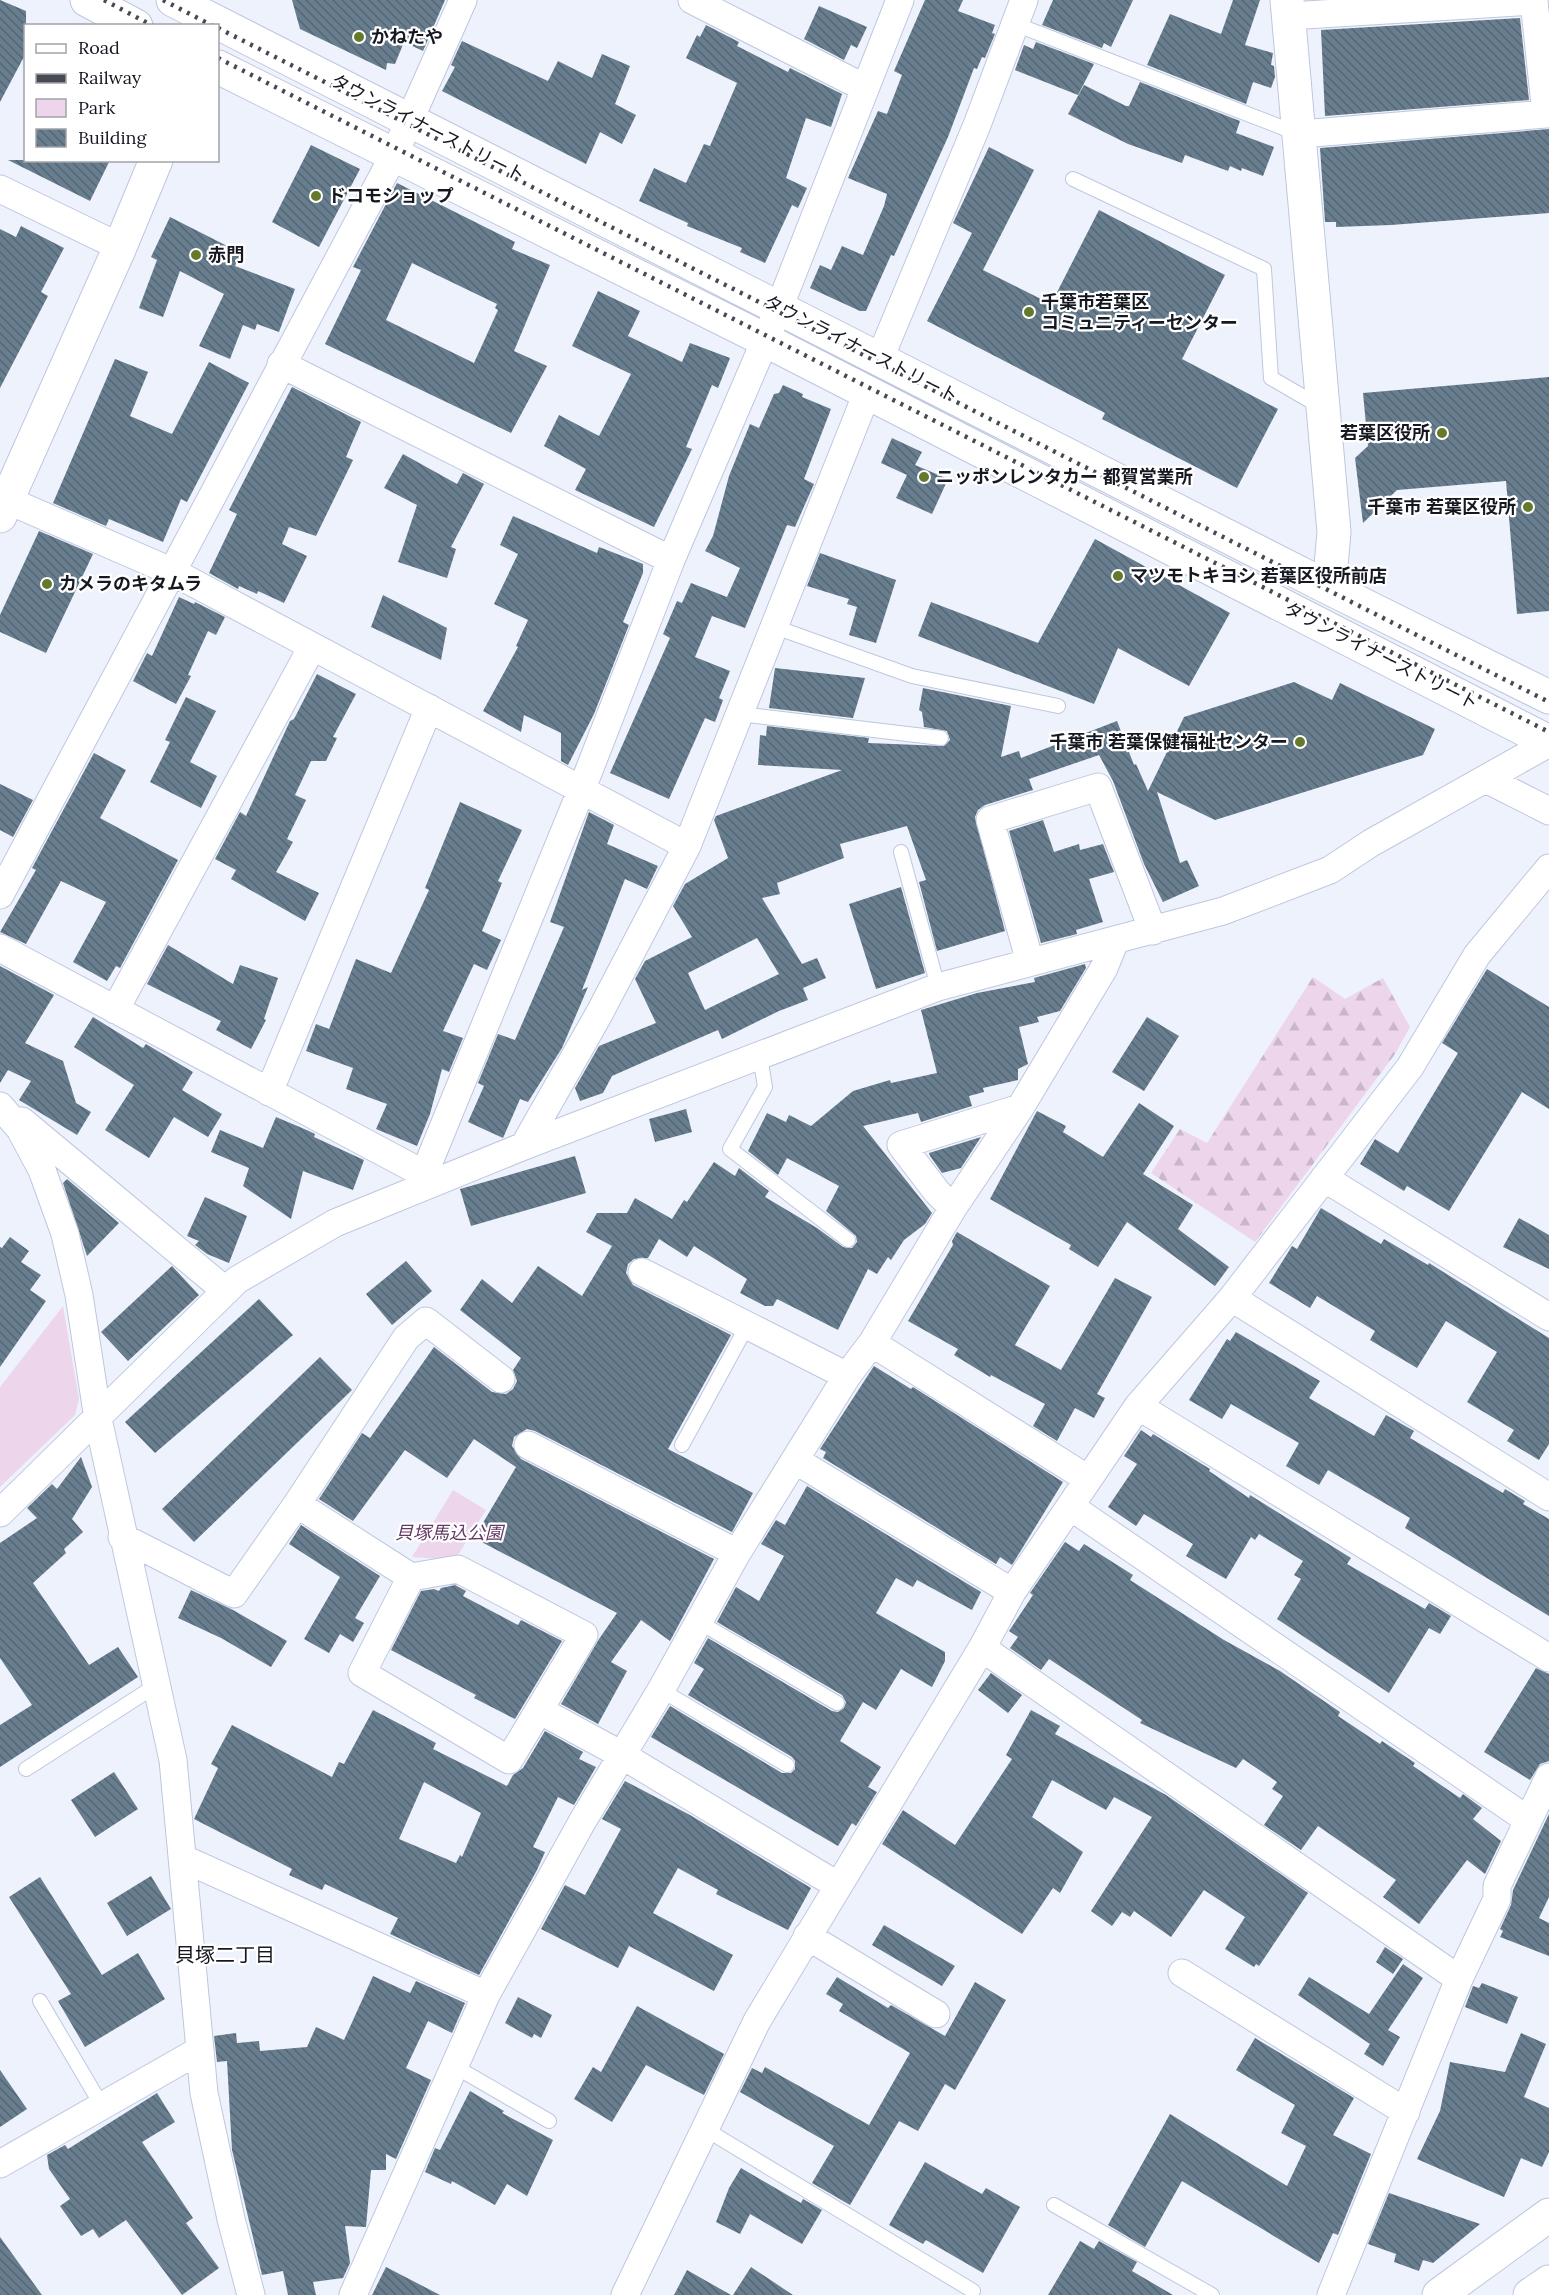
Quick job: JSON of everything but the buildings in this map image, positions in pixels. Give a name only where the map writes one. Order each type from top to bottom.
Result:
[{"type":"main road","points":[[87,0],[132,24]]},
{"type":"main road","name":"タウンライナーストリート","points":[[173,0],[216,16],[779,308],[1329,588],[1549,696]]},
{"type":"main road","points":[[1288,8],[1334,532],[1329,588]]},
{"type":"main road","name":"タウンライナーストリート","points":[[219,68],[765,340],[1549,742]]},
{"type":"main road","points":[[2,504],[120,248],[155,162]]},
{"type":"main road","points":[[1439,2295],[1549,2215]]},
{"type":"main road","points":[[1530,2295],[1549,2282]]},
{"type":"street","points":[[0,896],[281,364],[394,156],[463,0]]},
{"type":"street","points":[[692,0],[865,88]]},
{"type":"street","points":[[421,1182],[581,791],[671,560],[779,308],[900,0]]},
{"type":"street","points":[[1288,8],[1534,1],[1546,114],[1300,134]]},
{"type":"street","points":[[880,358],[977,125],[1020,12]]},
{"type":"street","points":[[0,189],[120,248]]},
{"type":"street","points":[[281,364],[671,560]]},
{"type":"street","points":[[524,1146],[599,1014],[687,846],[867,393]]},
{"type":"street","points":[[2,504],[173,572],[687,846]]},
{"type":"street","points":[[115,1010],[312,647]]},
{"type":"street","points":[[269,1092],[429,708]]},
{"type":"street","points":[[0,1513],[237,1280],[335,1223],[421,1182],[524,1146],[938,987],[1153,931],[1223,910],[1330,870],[1371,843],[1549,742]]},
{"type":"street","points":[[1486,779],[1549,812]]},
{"type":"street","points":[[1030,962],[990,820],[1098,786],[1153,931]]},
{"type":"street","points":[[625,2295],[757,2021],[982,1648],[1012,1592],[1138,1406],[1233,1298],[1410,1067],[1477,955],[1549,868]]},
{"type":"street","points":[[353,2295],[486,1995],[620,1754],[661,1690],[737,1553],[847,1376],[872,1343],[953,1208],[1020,1108],[1104,968],[1115,941]]},
{"type":"street","points":[[0,948],[269,1092],[421,1182]]},
{"type":"street","points":[[0,1104],[226,1291]]},
{"type":"street","points":[[0,1104],[20,1129],[42,1170],[65,1234],[79,1295],[98,1419],[122,1538],[173,1760],[204,2093],[231,2219],[251,2295]]},
{"type":"street","points":[[953,1208],[937,1192],[901,1145],[1020,1108]]},
{"type":"street","points":[[1324,1178],[1549,1317]]},
{"type":"street","points":[[642,1272],[847,1376]]},
{"type":"street","points":[[1233,1298],[1549,1497]]},
{"type":"street","points":[[122,1538],[234,1594],[297,1504],[406,1338],[426,1321],[501,1379]]},
{"type":"street","points":[[872,1343],[1088,1479]]},
{"type":"street","points":[[1138,1406],[1549,1658]]},
{"type":"street","points":[[528,1444],[737,1553]]},
{"type":"street","points":[[795,1460],[1012,1592]]},
{"type":"street","points":[[297,1504],[411,1577],[458,1569],[584,1635],[509,1760],[362,1673],[411,1577]]},
{"type":"street","points":[[1071,1507],[1528,1820]]},
{"type":"street","points":[[982,1648],[1459,1978]]},
{"type":"street","points":[[539,1710],[620,1754],[837,1885]]},
{"type":"street","points":[[1331,2295],[1459,1978],[1497,1899],[1497,1886],[1549,1777]]},
{"type":"street","points":[[184,1859],[486,1995]]},
{"type":"street","points":[[807,1936],[936,2014]]},
{"type":"street","points":[[1182,1973],[1406,2112]]},
{"type":"street","points":[[0,2164],[200,2050]]},
{"type":"lane","points":[[1020,12],[1300,134]]},
{"type":"lane","points":[[1073,179],[1264,269],[1271,378],[1323,408]]},
{"type":"lane","points":[[775,627],[912,676],[1058,706]]},
{"type":"lane","points":[[741,714],[941,738]]},
{"type":"lane","points":[[902,852],[938,987]]},
{"type":"lane","points":[[760,1056],[765,1087],[730,1149],[848,1240]]},
{"type":"lane","points":[[682,1444],[747,1326]]},
{"type":"lane","points":[[699,1622],[837,1703]]},
{"type":"lane","points":[[26,1768],[157,1685]]},
{"type":"lane","points":[[661,1690],[787,1765]]},
{"type":"lane","points":[[40,2001],[102,2106]]},
{"type":"lane","points":[[454,2066],[549,2121]]},
{"type":"lane","points":[[705,2129],[973,2291]]},
{"type":"lane","points":[[1054,2205],[1212,2295]]},
{"type":"green space","points":[[1313,977],[1345,999],[1383,978],[1410,1027],[1395,1054],[1255,1242],[1151,1173],[1180,1129],[1207,1143]]},
{"type":"green space","points":[[63,1306],[79,1399],[75,1415],[0,1487],[0,1387]]},
{"type":"green space","name":"貝塚馬込公園","points":[[453,1490],[486,1510],[455,1560],[412,1557]]},
{"type":"railway","points":[[104,0],[149,24]]},
{"type":"railway","points":[[163,0],[209,24]]},
{"type":"railway","points":[[219,29],[1549,702]]},
{"type":"railway","points":[[219,59],[1549,732]]},
{"type":"place","name":"かねたや","points":[[359,37]]},
{"type":"place","name":"ドコモショップ","points":[[316,196]]},
{"type":"place","name":"赤門","points":[[196,255]]},
{"type":"place","name":"千葉市若葉区 コミュニティーセンター","points":[[1029,312]]},
{"type":"place","name":"若葉区役所","points":[[1442,433]]},
{"type":"place","name":"ニッポンレンタカー 都賀営業所","points":[[924,477]]},
{"type":"place","name":"千葉市 若葉区役所","points":[[1528,507]]},
{"type":"place","name":"マツモトキヨシ 若葉区役所前店","points":[[1118,576]]},
{"type":"place","name":"カメラのキタムラ","points":[[47,584]]},
{"type":"place","name":"千葉市 若葉保健福祉センター","points":[[1300,742]]},
{"type":"district","name":"貝塚二丁目","points":[[225,1955]]}]
